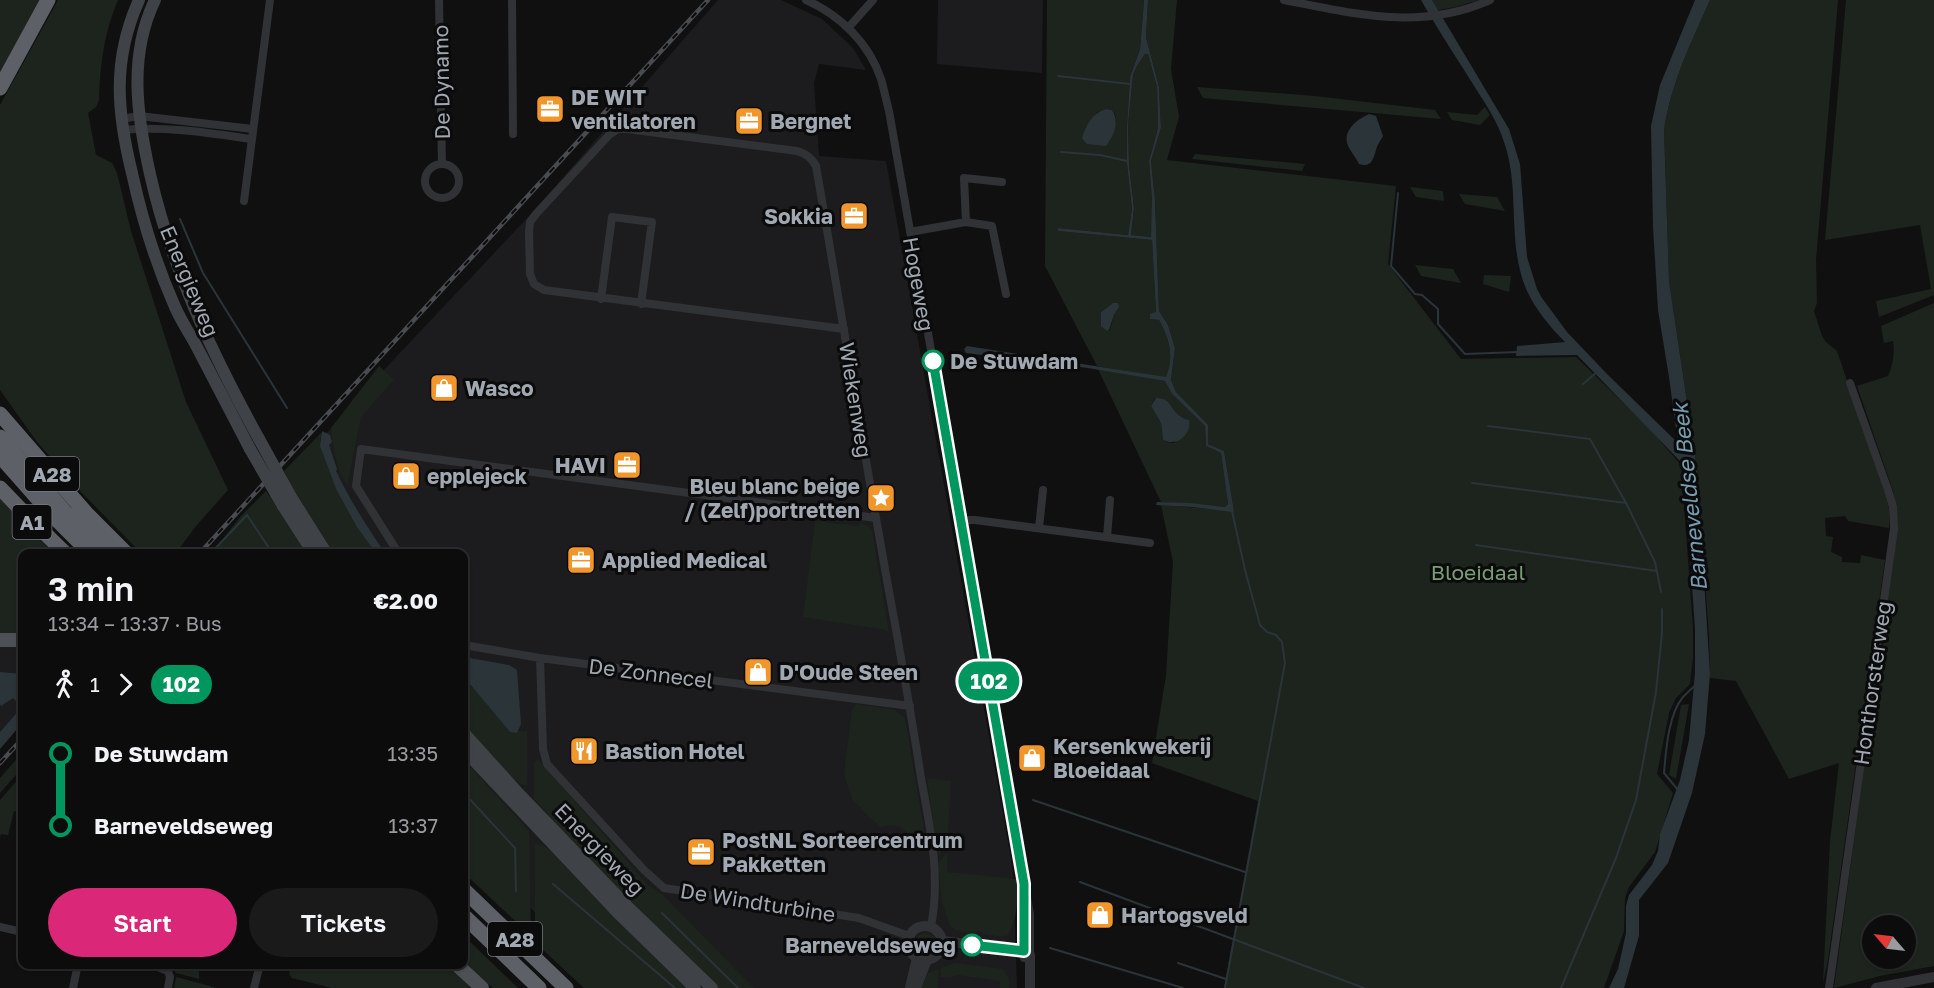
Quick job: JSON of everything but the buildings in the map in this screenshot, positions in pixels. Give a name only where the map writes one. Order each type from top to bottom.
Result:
[{"type":"highway","points":[[0,88],[48,0]]},
{"type":"highway","name":"A28","points":[[0,414],[86,513],[122,549]]},
{"type":"highway","name":"A28","points":[[0,437],[64,511],[102,549]]},
{"type":"highway","name":"A28","points":[[0,456],[86,549]]},
{"type":"highway","name":"A1","points":[[0,488],[61,549]]},
{"type":"highway","name":"A28","points":[[468,895],[566,988]]},
{"type":"highway","name":"A28","points":[[468,920],[539,988]]},
{"type":"main road","name":"Energieweg","points":[[139,0],[126,36],[121,61],[118,99],[133,181],[149,240],[172,298],[287,501],[311,549]]},
{"type":"main road","name":"Energieweg","points":[[155,0],[144,30],[136,80],[139,123],[155,198],[183,282],[254,444]]},
{"type":"main road","name":"Energieweg","points":[[287,501],[323,549]]},
{"type":"main road","points":[[0,640],[18,640]]},
{"type":"main road","name":"Energieweg","points":[[468,737],[543,819],[712,988]]},
{"type":"main road","name":"Energieweg","points":[[468,754],[618,913],[695,988]]},
{"type":"main road","points":[[461,969],[482,988]]},
{"type":"street","points":[[244,201],[270,0]]},
{"type":"street","name":"De Dynamo","points":[[439,0],[442,164]]},
{"type":"street","points":[[512,0],[513,134]]},
{"type":"street","name":"Hogeweg","points":[[806,0],[824,9],[848,28],[863,45],[881,79],[889,111],[1030,914],[1024,988]]},
{"type":"street","points":[[848,28],[873,0]]},
{"type":"street","points":[[1284,0],[1384,18],[1428,18],[1474,7],[1490,0]]},
{"type":"street","points":[[122,125],[139,123],[253,129]]},
{"type":"street","points":[[139,123],[251,139]]},
{"type":"street","name":"Wiekenweg","points":[[601,299],[544,290],[534,284],[530,274],[529,232],[530,222],[536,214],[609,135],[618,129],[797,151],[812,159],[816,166],[910,706],[932,850],[935,886],[931,926]]},
{"type":"street","points":[[442,164],[450,166],[457,173],[459,186],[451,196],[442,198],[430,193],[425,181],[430,169],[442,164]]},
{"type":"street","points":[[966,222],[964,178],[1002,182]]},
{"type":"street","points":[[641,304],[652,222],[612,217],[601,299],[641,304],[844,329]]},
{"type":"street","points":[[910,231],[966,222],[992,226],[1006,294]]},
{"type":"street","name":"Honthorsterweg","points":[[1829,988],[1894,529],[1893,507],[1888,490],[1850,383]]},
{"type":"street","points":[[396,549],[356,486],[361,449],[876,518]]},
{"type":"street","points":[[1039,528],[1043,490]]},
{"type":"street","points":[[1107,537],[1110,500]]},
{"type":"street","points":[[961,524],[971,520],[1150,543]]},
{"type":"street","name":"De Zonnecel","points":[[468,646],[540,658],[910,706]]},
{"type":"street","name":"De Windturbine","points":[[540,658],[543,749],[547,764],[644,870],[664,888],[859,918],[909,936]]},
{"type":"street","points":[[931,926],[937,930],[942,945],[937,955],[922,959],[909,948],[909,936],[915,928],[931,926]]},
{"type":"street","points":[[0,927],[18,931]]},
{"type":"street","points":[[942,945],[1026,955]]},
{"type":"street","name":"Hogeweg","points":[[1026,955],[1030,988]]},
{"type":"street","points":[[910,988],[922,959]]},
{"type":"street","points":[[916,988],[922,959]]},
{"type":"street","points":[[72,988],[77,969]]},
{"type":"street","points":[[163,969],[168,971],[170,977],[168,988]]},
{"type":"street","points":[[254,988],[259,969]]},
{"type":"street","points":[[1876,988],[1934,977]]},
{"type":"shaded area","points":[[718,0],[781,0],[822,19],[853,48],[866,70],[819,64],[814,83],[819,156],[886,161],[1013,870],[1017,988],[613,988],[468,848],[468,549],[222,549],[380,374],[531,214]]},
{"type":"shaded area","points":[[938,0],[1043,0],[1042,73],[937,64]]},
{"type":"shaded area","points":[[0,513],[19,549],[18,729],[0,749]]},
{"type":"green space","points":[[0,0],[41,0],[0,77]]},
{"type":"green space","points":[[58,0],[118,0],[109,24],[104,49],[99,100],[96,107],[88,113],[96,155],[112,163],[117,173],[131,231],[186,402],[228,490],[179,549],[137,549],[80,491],[37,442],[0,390],[0,105]]},
{"type":"green space","points":[[1047,0],[1144,0],[1140,49],[1130,77],[1127,164],[1132,209],[1128,235],[1058,228],[1058,231],[1152,240],[1156,312],[1150,319],[1159,320],[1168,341],[1170,362],[1166,378],[1097,366],[1045,266]],"holes":[[[1106,109],[1112,110],[1116,118],[1110,141],[1086,127],[1098,112]],[[1113,303],[1119,307],[1110,330],[1107,331],[1101,312]]]},
{"type":"green space","name":"Bloeidaal","points":[[1148,0],[1177,0],[1171,69],[1179,117],[1167,160],[1396,186],[1388,264],[1461,359],[1576,357],[1649,428],[1681,465],[1693,628],[1690,684],[1676,698],[1669,713],[1657,774],[1673,793],[1655,852],[1629,887],[1625,898],[1624,931],[1604,988],[1224,988],[1258,801],[1152,763],[1166,675],[1173,562],[1161,505],[1234,511],[1224,451],[1208,444],[1207,425],[1176,392],[1171,380],[1175,348],[1168,325],[1159,311],[1155,200],[1151,161],[1161,128],[1159,87],[1146,37]]},
{"type":"green space","points":[[1432,0],[1479,0],[1438,10]]},
{"type":"green space","points":[[1710,0],[1838,0],[1816,260],[1817,303],[1814,311],[1822,336],[1837,351],[1885,493],[1889,509],[1889,528],[1848,521],[1845,516],[1825,518],[1826,536],[1833,537],[1831,552],[1842,557],[1842,562],[1860,563],[1861,555],[1885,560],[1823,983],[1830,841],[1839,763],[1789,779],[1736,681],[1710,678],[1697,469],[1669,281],[1664,130],[1671,96]]},
{"type":"green space","points":[[1846,0],[1934,0],[1934,295],[1879,317],[1876,301],[1931,289],[1920,225],[1825,240]]},
{"type":"green space","points":[[1145,54],[1148,54],[1157,87],[1158,128],[1149,161],[1152,237],[1131,235],[1134,208],[1129,164],[1128,125],[1133,75]]},
{"type":"green space","points":[[1197,87],[1315,96],[1435,110],[1441,119],[1203,98]]},
{"type":"green space","points":[[1485,107],[1490,115],[1480,125],[1452,120],[1447,112],[1477,115]]},
{"type":"green space","points":[[1195,154],[1305,164],[1302,171],[1192,159]]},
{"type":"green space","points":[[1410,187],[1443,191],[1444,201],[1416,197]]},
{"type":"green space","points":[[1459,194],[1497,197],[1505,211],[1465,204]]},
{"type":"green space","points":[[1415,265],[1453,269],[1461,283],[1421,276]]},
{"type":"green space","points":[[1484,275],[1511,276],[1509,292],[1483,284]]},
{"type":"green space","points":[[1934,303],[1934,966],[1880,976],[1834,988],[1887,618],[1885,616],[1897,513],[1893,491],[1857,386],[1888,376],[1893,359],[1893,341],[1884,343],[1881,326]]},
{"type":"green space","points":[[379,366],[394,380],[361,417],[348,481],[349,486],[338,466],[331,428]]},
{"type":"green space","points":[[1098,369],[1166,381],[1172,394],[1205,426],[1206,446],[1221,453],[1228,504],[1225,507],[1161,502]],"holes":[[[1155,398],[1166,400],[1183,418],[1189,420],[1174,443],[1163,440],[1161,423],[1151,406]]]},
{"type":"green space","points":[[321,433],[321,448],[342,501],[373,549],[331,549],[284,471]]},
{"type":"green space","points":[[266,491],[304,549],[215,549],[241,516]]},
{"type":"green space","points":[[0,499],[49,549],[18,549],[18,636],[0,635]]},
{"type":"green space","points":[[815,521],[859,526],[860,523],[872,530],[889,633],[886,630],[803,617]]},
{"type":"green space","points":[[468,682],[510,732],[527,731],[527,786],[512,777],[468,730]]},
{"type":"green space","points":[[856,704],[895,710],[905,718],[925,836],[919,841],[898,827],[881,827],[852,799],[844,774],[852,709]]},
{"type":"green space","points":[[1689,704],[1676,779],[1669,775],[1681,705]]},
{"type":"green space","points":[[18,758],[18,773],[0,793],[0,778]]},
{"type":"green space","points":[[538,759],[648,885],[663,895],[754,988],[719,988],[678,950],[548,816],[534,799],[534,763]]},
{"type":"green space","points":[[468,764],[529,831],[531,936],[468,877]]},
{"type":"green space","points":[[927,778],[951,781],[947,846],[938,856]]},
{"type":"green space","points":[[18,780],[18,812],[14,811],[8,835],[1,834],[0,837],[0,800]]},
{"type":"green space","points":[[535,844],[550,848],[692,988],[584,988],[539,944],[540,934],[535,930]]},
{"type":"green space","points":[[947,853],[947,872],[1017,879],[1017,908],[1008,935],[1003,937],[977,931],[976,933],[955,930],[950,926],[942,902],[938,863]]},
{"type":"green space","points":[[925,933],[932,936],[935,943],[932,950],[925,953],[918,950],[915,943],[918,936]]},
{"type":"green space","points":[[468,940],[518,988],[493,988],[468,967]]},
{"type":"green space","points":[[955,963],[1003,969],[1009,979],[1009,988],[1000,988],[1000,981],[957,975],[950,978],[941,977],[941,968]]},
{"type":"green space","points":[[172,969],[199,969],[199,979],[176,973]]},
{"type":"green space","points":[[291,969],[454,969],[475,988],[332,988],[292,978],[289,974]]},
{"type":"green space","points":[[939,969],[938,988],[921,988],[928,973]]},
{"type":"green space","points":[[176,977],[214,987],[214,988],[174,988]]},
{"type":"water","points":[[1144,0],[1148,0],[1146,37],[1159,87],[1161,128],[1151,161],[1155,200],[1159,311],[1168,325],[1175,348],[1171,380],[1176,392],[1208,425],[1208,444],[1224,451],[1234,511],[1232,512],[1156,505],[1157,502],[1225,507],[1228,504],[1221,453],[1206,446],[1205,426],[1172,394],[1165,381],[1088,368],[966,353],[964,349],[967,346],[1166,377],[1170,362],[1168,341],[1159,320],[1150,319],[1150,314],[1156,312],[1152,240],[1058,231],[1058,228],[1128,235],[1132,209],[1127,164],[1127,125],[1130,77],[1140,49]],"holes":[[[1145,54],[1148,54],[1157,87],[1158,128],[1149,161],[1152,200],[1151,237],[1131,235],[1134,208],[1129,164],[1128,125],[1133,75]]]},
{"type":"water","name":"Barneveldse Beek","points":[[1421,0],[1432,0],[1509,129],[1520,164],[1527,257],[1542,298],[1567,332],[1678,443],[1658,310],[1653,227],[1651,126],[1660,85],[1695,0],[1710,0],[1671,96],[1664,130],[1669,281],[1697,469],[1710,674],[1705,734],[1692,793],[1668,863],[1639,900],[1639,936],[1624,988],[1609,988],[1618,969],[1626,933],[1626,906],[1629,895],[1652,865],[1658,851],[1660,834],[1680,780],[1689,740],[1695,672],[1695,629],[1683,464],[1577,355],[1516,356],[1517,346],[1565,342],[1535,305],[1521,273],[1515,236],[1512,179],[1499,128]]},
{"type":"water","points":[[1106,109],[1112,110],[1116,119],[1111,138],[1106,146],[1087,144],[1082,138],[1088,124],[1097,113]]},
{"type":"water","points":[[1369,114],[1376,116],[1383,136],[1371,162],[1363,165],[1359,164],[1351,151],[1347,138],[1353,125]]},
{"type":"water","points":[[1113,303],[1118,303],[1119,307],[1107,331],[1101,326],[1101,312]]},
{"type":"water","points":[[1156,398],[1166,400],[1178,414],[1189,420],[1186,435],[1178,441],[1163,440],[1161,423],[1151,406]]},
{"type":"water","points":[[322,431],[330,435],[332,442],[329,445],[341,482],[382,549],[373,549],[357,527],[337,491],[320,446]]},
{"type":"water","points":[[468,658],[509,665],[517,670],[521,724],[517,733],[510,732],[468,682]]},
{"type":"water","points":[[0,672],[18,674],[18,703],[13,698],[1,706]]},
{"type":"water","points":[[18,712],[18,728],[0,749],[0,732]]},
{"type":"waterway","points":[[1058,76],[1130,84]]},
{"type":"waterway","points":[[1061,152],[1100,155],[1127,161]]},
{"type":"waterway","points":[[1398,193],[1391,266],[1415,294],[1422,295],[1438,309],[1438,324],[1465,354],[1518,352]]},
{"type":"waterway","points":[[180,219],[203,273],[287,408]]},
{"type":"waterway","points":[[1583,384],[1597,372]]},
{"type":"waterway","points":[[1488,426],[1590,439],[1626,503],[1655,562],[1661,592]]},
{"type":"waterway","points":[[1472,483],[1626,503]]},
{"type":"waterway","points":[[1225,988],[1285,663],[1282,642],[1276,635],[1267,632],[1260,625],[1232,511]]},
{"type":"waterway","points":[[215,549],[247,515],[270,549]]},
{"type":"waterway","points":[[1476,545],[1657,571]]},
{"type":"waterway","points":[[1561,988],[1616,858],[1636,800],[1656,692],[1662,609]]},
{"type":"waterway","points":[[1678,790],[1664,773],[1669,734],[1678,705],[1697,684]]},
{"type":"waterway","points":[[468,797],[515,848],[516,891]]},
{"type":"waterway","points":[[1033,800],[1245,872]]},
{"type":"waterway","points":[[1080,882],[1364,988]]},
{"type":"waterway","points":[[553,884],[675,988]]},
{"type":"waterway","points":[[662,913],[738,988]]},
{"type":"waterway","points":[[1050,948],[1183,988]]},
{"type":"waterway","points":[[1178,963],[1226,979]]},
{"type":"railway","points":[[204,549],[708,0]]},
{"type":"railway","points":[[0,763],[18,743]]},
{"type":"bus line","name":"102","points":[[933,361],[1024,884],[1024,951],[972,945]]},
{"type":"place","name":"DE WIT ventilatoren","points":[[550,109]]},
{"type":"place","name":"Bergnet","points":[[749,121]]},
{"type":"place","name":"Sokkia","points":[[854,216]]},
{"type":"place","name":"De Stuwdam","points":[[933,361]]},
{"type":"place","name":"Wasco","points":[[444,388]]},
{"type":"place","name":"HAVI","points":[[627,465]]},
{"type":"place","name":"epplejeck","points":[[406,476]]},
{"type":"place","name":"Bleu blanc beige / (Zelf)portretten","points":[[881,498]]},
{"type":"place","name":"Applied Medical","points":[[581,560]]},
{"type":"place","name":"D'Oude Steen","points":[[758,672]]},
{"type":"place","name":"Bastion Hotel","points":[[584,751]]},
{"type":"place","name":"Kersenkwekerij Bloeidaal","points":[[1032,758]]},
{"type":"place","name":"PostNL Sorteercentrum Pakketten","points":[[701,852]]},
{"type":"place","name":"Hartogsveld","points":[[1100,915]]},
{"type":"place","name":"Barneveldseweg","points":[[972,945]]}]
